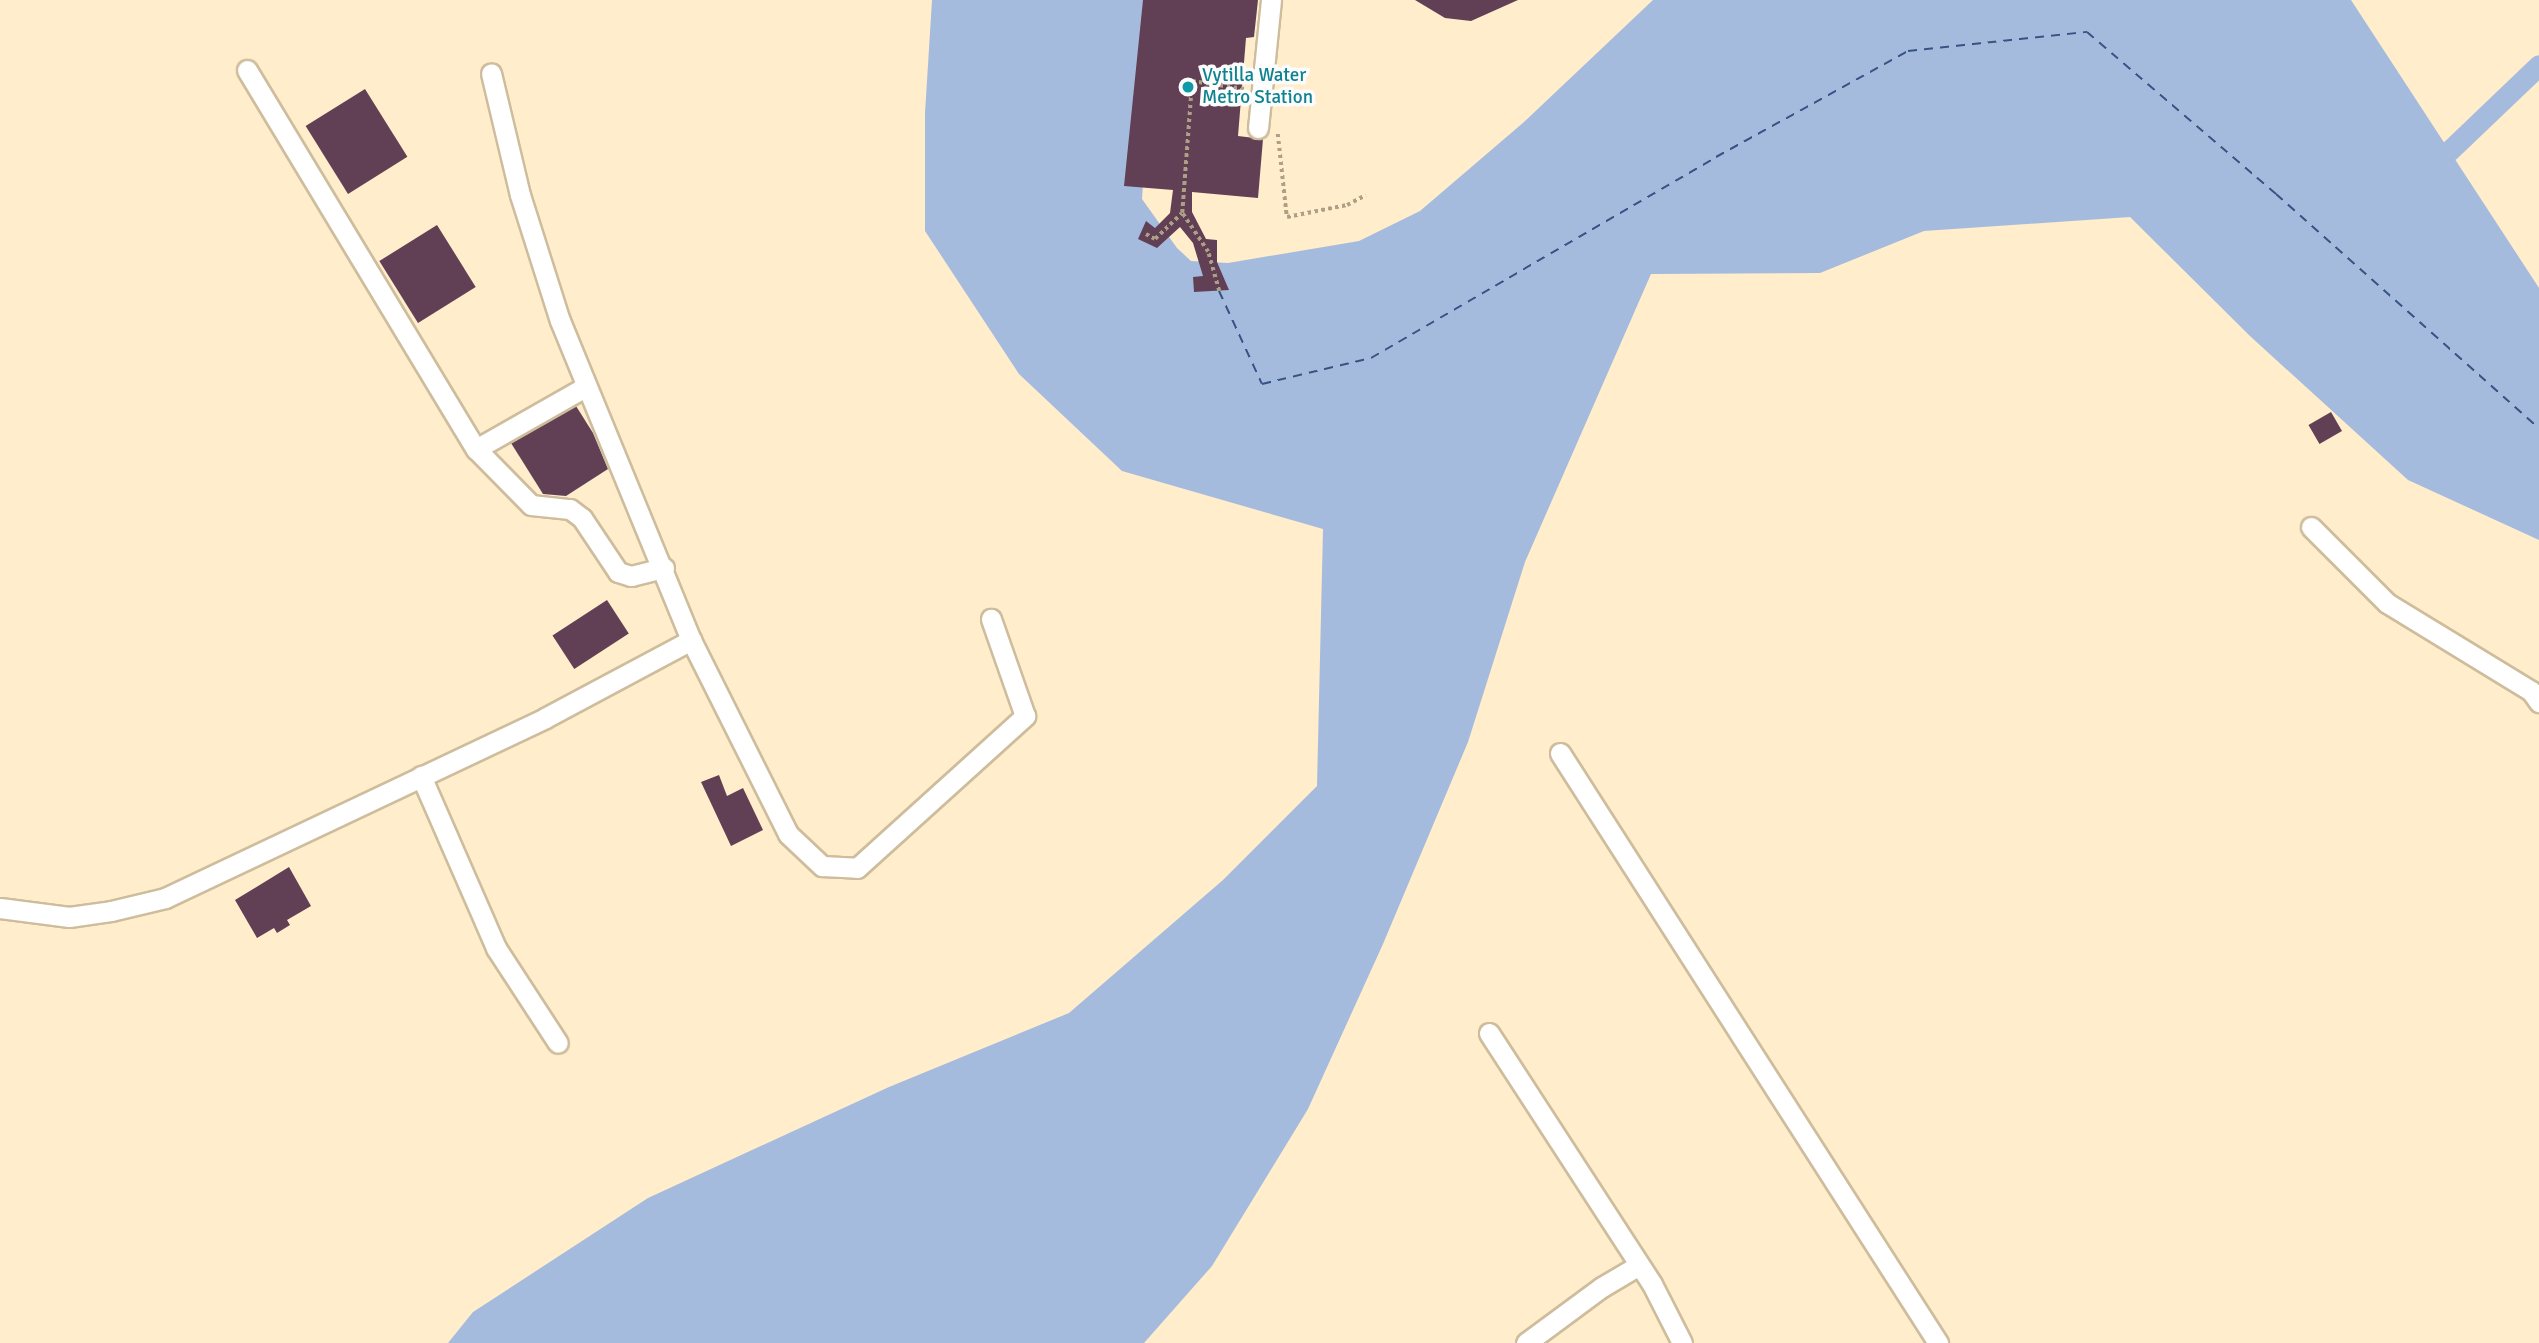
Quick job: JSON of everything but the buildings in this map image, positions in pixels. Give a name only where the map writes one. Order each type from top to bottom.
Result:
[{"type":"street","points":[[1268,129],[1271,0]]},
{"type":"street","points":[[247,70],[476,449],[531,505],[570,509],[582,518],[618,572],[631,576],[664,568]]},
{"type":"street","points":[[491,73],[520,195],[585,387],[664,568],[691,640],[789,834],[822,866],[857,867],[1025,716],[991,619]]},
{"type":"street","points":[[476,449],[585,387]]},
{"type":"street","points":[[2311,527],[2387,603],[2531,691],[2539,702]]},
{"type":"street","points":[[0,908],[69,917],[111,911],[165,898],[545,718],[691,640]]},
{"type":"street","points":[[1560,753],[1938,1343]]},
{"type":"street","points":[[421,776],[496,948],[558,1043]]},
{"type":"street","points":[[1489,1033],[1640,1265],[1682,1343]]},
{"type":"street","points":[[1526,1343],[1602,1287],[1640,1265]]},
{"type":"path","points":[[1219,291],[1208,252],[1182,213],[1192,81],[1256,91]]},
{"type":"path","points":[[1268,129],[1287,217],[1347,205],[1366,195]]},
{"type":"path","points":[[1146,234],[1155,239],[1182,213]]},
{"type":"water","points":[[932,0],[1155,0],[1142,199],[1177,248],[1191,261],[1228,263],[1359,241],[1420,211],[1524,122],[1653,0],[2351,0],[2539,288],[2539,540],[2408,480],[2250,336],[2130,217],[1924,231],[1820,273],[1651,274],[1525,562],[1468,742],[1383,944],[1308,1109],[1212,1266],[1144,1343],[448,1343],[473,1312],[648,1198],[889,1087],[1069,1013],[1223,880],[1317,786],[1323,529],[1122,471],[1019,374],[925,231],[925,113]]},
{"type":"waterway","points":[[2449,151],[2539,65]]},
{"type":"ferry route","points":[[1219,291],[1262,384],[1371,358],[1716,157],[1908,51],[2087,32],[2276,194],[2539,428]]},
{"type":"place","name":"Vytilla Water Metro Station","points":[[1188,87]]}]
